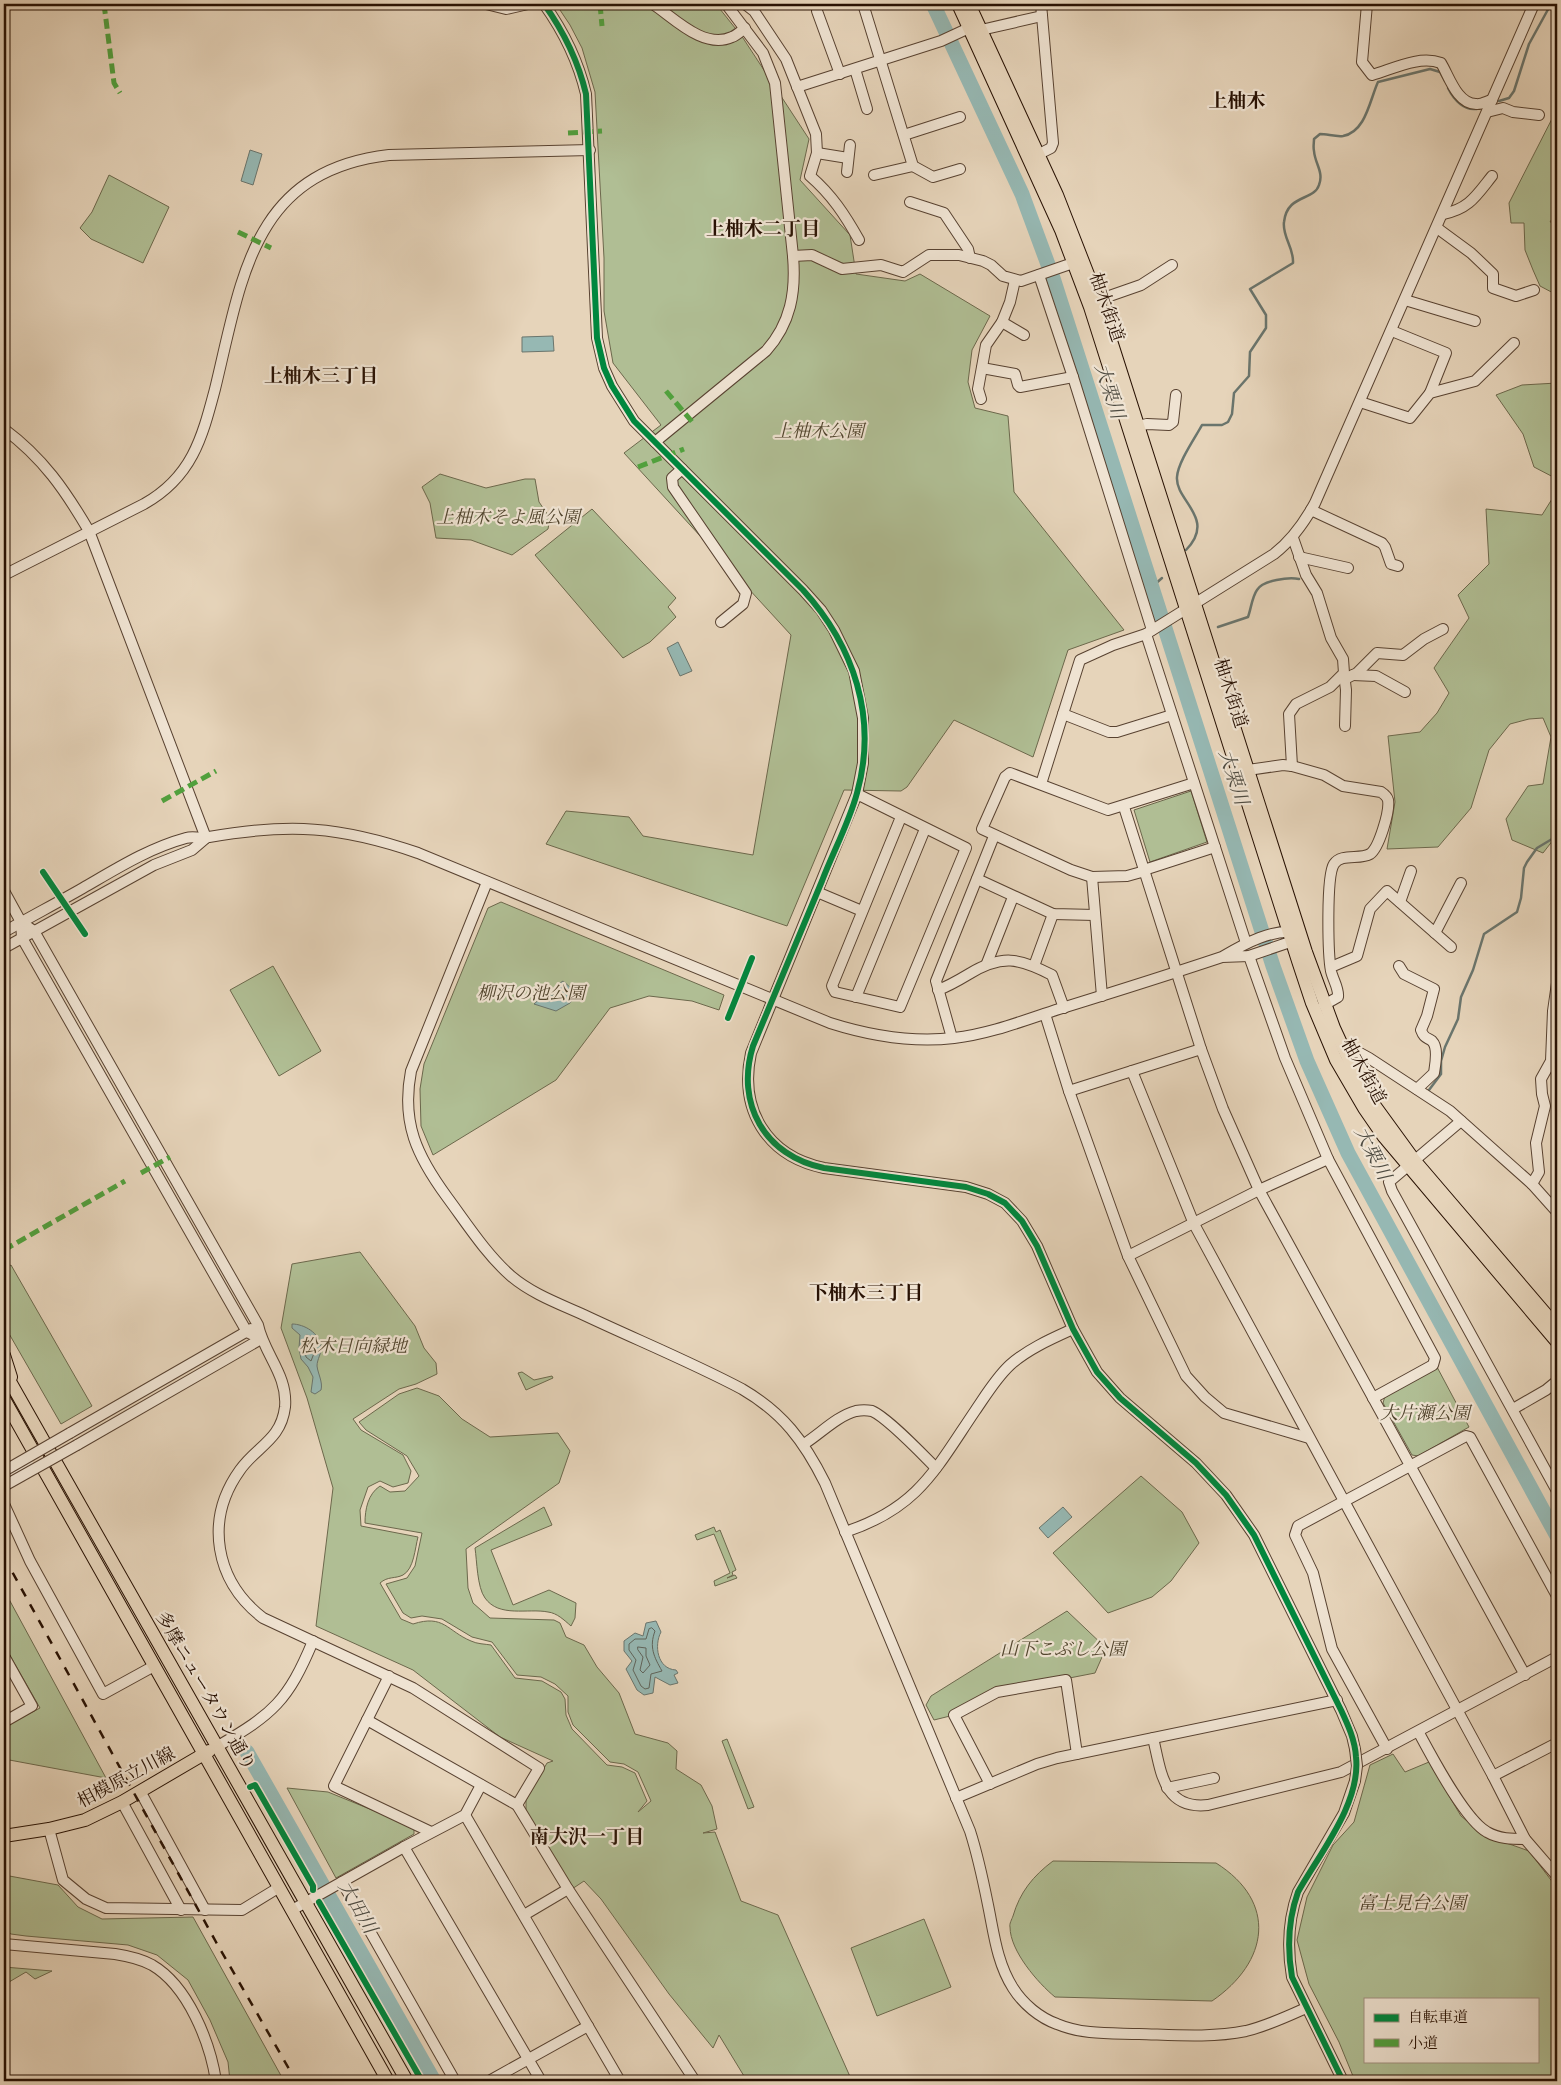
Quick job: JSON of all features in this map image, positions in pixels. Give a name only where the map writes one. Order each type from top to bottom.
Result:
[{"type":"main road","name":"柚木街道","points":[[958,4],[969,30],[1071,229],[1098,300],[1138,426],[1186,609],[1248,770],[1312,1004],[1336,1060],[1364,1108],[1390,1146],[1411,1164],[1557,1327]]},
{"type":"main road","name":"柚木街道","points":[[969,4],[969,30]]},
{"type":"main road","name":"柚木街道","points":[[1034,156],[1090,307],[1186,609],[1294,935],[1345,1053],[1411,1164],[1557,1342]]},
{"type":"main road","points":[[4,1356],[14,1387]]},
{"type":"main road","name":"多摩ニュータウン通り","points":[[4,1371],[407,2081]]},
{"type":"main road","name":"多摩ニュータウン通り","points":[[4,1399],[388,2081]]},
{"type":"main road","name":"相模原立川線","points":[[4,1836],[49,1830],[85,1820],[122,1802],[218,1746]]},
{"type":"street","points":[[486,4],[506,8],[528,4]]},
{"type":"street","points":[[544,4],[564,34],[581,74],[586,94],[598,345],[604,368],[618,397],[634,421],[821,610],[841,641],[857,682],[864,718],[864,746],[857,794],[753,1046],[747,1076],[748,1094],[753,1112],[773,1143],[794,1158],[815,1166],[966,1187],[988,1194],[1005,1203],[1014,1211],[1030,1232],[1073,1329],[1087,1356],[1107,1384],[1212,1478],[1254,1536],[1337,1700],[1348,1724],[1355,1749],[1357,1766],[1348,1805],[1298,1892],[1292,1913],[1289,1935],[1292,1977],[1343,2081]]},
{"type":"street","points":[[653,4],[698,35],[707,38],[726,39],[733,37],[745,28]]},
{"type":"street","points":[[655,442],[759,358],[774,342],[792,304],[794,281],[793,256],[774,82],[766,58],[726,4]]},
{"type":"street","points":[[744,4],[754,11],[786,59],[816,134],[816,154],[810,176],[828,192],[847,218],[859,240]]},
{"type":"street","points":[[863,4],[913,166]]},
{"type":"street","points":[[1034,156],[1051,148],[1053,143],[1041,4]]},
{"type":"street","points":[[1367,4],[1362,62],[1366,70],[1372,75],[1420,60],[1433,60],[1441,63],[1458,92],[1468,102],[1477,105],[1492,100]]},
{"type":"street","points":[[1042,784],[1080,660],[1151,631],[1267,559],[1292,538],[1311,510],[1392,331],[1534,4]]},
{"type":"street","points":[[817,11],[840,74]]},
{"type":"street","points":[[796,87],[941,41],[969,30],[1042,16]]},
{"type":"street","points":[[855,69],[867,109]]},
{"type":"street","points":[[1487,112],[1503,108],[1513,112],[1539,115]]},
{"type":"street","points":[[904,135],[960,117]]},
{"type":"street","points":[[847,172],[850,145]]},
{"type":"street","points":[[4,575],[157,497],[172,484],[190,462],[204,431],[230,326],[253,248],[274,215],[303,186],[333,169],[370,157],[590,150]]},
{"type":"street","points":[[816,154],[848,158]]},
{"type":"street","points":[[874,175],[913,166],[933,177],[960,168]]},
{"type":"street","points":[[1443,214],[1458,211],[1472,201],[1492,176]]},
{"type":"street","points":[[910,202],[944,213],[968,249],[970,258]]},
{"type":"street","points":[[1437,228],[1471,253],[1493,274],[1493,288],[1516,296],[1534,290]]},
{"type":"street","points":[[793,256],[812,255],[842,269],[881,266],[903,272],[929,255],[959,255],[991,265],[1003,276],[1021,281],[1074,263]]},
{"type":"street","points":[[1098,300],[1141,285],[1172,265]]},
{"type":"street","points":[[1041,274],[1151,631],[1172,715],[1215,847],[1250,942]]},
{"type":"street","points":[[981,400],[978,389],[989,339],[1002,322],[1010,302],[1015,280]]},
{"type":"street","points":[[1405,300],[1475,321]]},
{"type":"street","points":[[1002,322],[1024,335]]},
{"type":"street","points":[[1360,402],[1410,418],[1430,393],[1446,353],[1392,331]]},
{"type":"street","points":[[1430,393],[1475,381],[1514,342]]},
{"type":"street","points":[[982,368],[1016,374],[1020,387],[1073,377]]},
{"type":"street","points":[[1138,426],[1147,424],[1169,425],[1173,422],[1176,394]]},
{"type":"street","points":[[4,428],[43,464],[68,494],[89,531],[206,838]]},
{"type":"street","points":[[682,469],[672,478],[673,487],[746,593],[743,604],[721,622]]},
{"type":"street","points":[[1311,510],[1382,543],[1386,547],[1391,564],[1398,566]]},
{"type":"street","points":[[1292,538],[1306,575],[1317,593],[1331,638],[1343,659],[1347,676],[1345,726]]},
{"type":"street","points":[[1300,557],[1348,568]]},
{"type":"street","points":[[1292,766],[1289,714],[1296,704],[1347,676],[1377,653],[1403,655],[1424,639],[1443,629]]},
{"type":"street","points":[[1347,676],[1376,676],[1405,692]]},
{"type":"street","points":[[1063,714],[1109,732],[1117,732],[1172,715]]},
{"type":"street","points":[[1248,770],[1292,766],[1324,775],[1343,786],[1381,792],[1386,795],[1388,802],[1377,846],[1371,854],[1362,857],[1340,858],[1334,863],[1331,872],[1328,924],[1331,967],[1338,997],[1324,1005]]},
{"type":"street","points":[[1194,783],[1124,807],[1108,810],[1012,773],[1007,775],[982,829],[1071,870],[1092,877],[1127,876],[1215,847]]},
{"type":"street","points":[[857,794],[966,848],[900,1007],[835,992],[832,986],[901,817]]},
{"type":"street","points":[[1124,807],[1201,1049],[1223,1109],[1259,1190],[1525,1675]]},
{"type":"street","points":[[4,932],[130,861],[188,837],[206,838],[246,830],[313,828],[351,833],[418,852],[830,1024],[869,1034],[907,1040],[952,1038],[994,1030],[1222,957],[1250,942],[1272,935],[1294,935]]},
{"type":"street","points":[[856,997],[926,828]]},
{"type":"street","points":[[952,1038],[936,981],[994,836]]},
{"type":"street","points":[[4,948],[154,865],[192,850],[206,838]]},
{"type":"street","points":[[1400,902],[1411,872]]},
{"type":"street","points":[[1092,877],[1102,996]]},
{"type":"street","points":[[976,879],[1053,914],[1095,915]]},
{"type":"street","points":[[487,882],[416,1054],[409,1078],[407,1107],[410,1126],[420,1156],[432,1177],[498,1264],[521,1284],[742,1389],[773,1410],[804,1444],[826,1483],[956,1798],[976,1851],[997,1952],[1003,1970],[1014,1990],[1031,2008],[1043,2017],[1066,2028],[1088,2032],[1204,2036],[1228,2034],[1258,2028],[1306,2008]]},
{"type":"street","points":[[1435,933],[1462,883]]},
{"type":"street","points":[[4,891],[21,922],[22,938],[247,1332],[261,1339]]},
{"type":"street","points":[[1331,967],[1357,956],[1370,909],[1387,891],[1451,947]]},
{"type":"street","points":[[817,892],[862,911]]},
{"type":"street","points":[[987,963],[1014,897]]},
{"type":"street","points":[[1034,966],[1053,914]]},
{"type":"street","points":[[21,922],[34,931],[258,1325],[261,1339],[283,1380],[285,1407],[277,1433],[240,1470],[228,1490],[223,1503],[219,1519],[220,1551],[229,1578],[236,1590],[254,1611],[273,1624],[413,1688],[539,1768],[517,1805]]},
{"type":"street","points":[[1222,957],[1254,954],[1276,947],[1294,935]]},
{"type":"street","points":[[1254,954],[1285,1058],[1328,1159],[1435,1358],[1433,1365],[1373,1398]]},
{"type":"street","points":[[938,990],[987,963],[1020,960],[1052,975],[1064,1008]]},
{"type":"street","points":[[1399,966],[1404,974],[1434,989],[1421,1030],[1424,1038],[1433,1042],[1436,1048],[1434,1073],[1417,1089]]},
{"type":"street","points":[[1532,1184],[1539,1172],[1536,1143],[1545,1106],[1541,1079],[1550,1061],[1557,983]]},
{"type":"street","points":[[1045,1014],[1069,1091],[1128,1256],[1186,1376],[1205,1397],[1224,1413],[1309,1438]]},
{"type":"street","points":[[1069,1091],[1201,1049]]},
{"type":"street","points":[[1345,1053],[1358,1052],[1450,1111],[1532,1184],[1557,1212]]},
{"type":"street","points":[[1132,1071],[1194,1224],[1493,1776],[1525,1839],[1557,1876]]},
{"type":"street","points":[[1461,1121],[1389,1182],[1557,1491]]},
{"type":"street","points":[[1128,1256],[1259,1190],[1328,1159]]},
{"type":"street","points":[[4,1471],[258,1325]]},
{"type":"street","points":[[845,1532],[867,1524],[903,1504],[923,1486],[995,1382],[1011,1365],[1033,1348],[1073,1329]]},
{"type":"street","points":[[4,1486],[261,1339]]},
{"type":"street","points":[[1513,1409],[1546,1390],[1557,1381]]},
{"type":"street","points":[[804,1444],[854,1411],[866,1410],[889,1424],[936,1468]]},
{"type":"street","points":[[1387,1749],[1332,1649],[1313,1573],[1295,1535],[1298,1526],[1466,1436],[1470,1437],[1557,1596]]},
{"type":"street","points":[[4,1479],[38,1460]]},
{"type":"street","points":[[4,1504],[30,1562],[103,1694],[154,1666]]},
{"type":"street","points":[[218,1746],[257,1723],[281,1701],[301,1671],[313,1641]]},
{"type":"street","points":[[4,1656],[32,1706],[4,1722]]},
{"type":"street","points":[[1154,1738],[1161,1773],[1167,1788],[1182,1802],[1199,1806],[1208,1805],[1341,1772],[1557,1657]]},
{"type":"street","points":[[389,1676],[334,1786],[430,1832]]},
{"type":"street","points":[[990,1784],[954,1715],[998,1692],[1066,1680],[1077,1754]]},
{"type":"street","points":[[956,1798],[1037,1764],[1337,1700]]},
{"type":"street","points":[[367,1720],[517,1805],[568,1889],[695,2081]]},
{"type":"street","points":[[1419,1732],[1465,1809],[1479,1825],[1486,1832],[1503,1838],[1525,1839]]},
{"type":"street","points":[[1493,1776],[1556,1746]]},
{"type":"street","points":[[1167,1788],[1214,1778]]},
{"type":"street","points":[[292,1910],[430,1832],[465,1815],[481,1785]]},
{"type":"street","points":[[140,1791],[205,1910]]},
{"type":"street","points":[[122,1802],[181,1910]]},
{"type":"street","points":[[465,1815],[620,2081]]},
{"type":"street","points":[[49,1830],[63,1880],[86,1899],[106,1908],[242,1910],[278,1888]]},
{"type":"street","points":[[404,1847],[541,2081]]},
{"type":"street","points":[[339,1884],[455,2081]]},
{"type":"street","points":[[524,1915],[568,1889]]},
{"type":"street","points":[[4,1940],[18,1946]]},
{"type":"street","points":[[4,1944],[130,1956],[152,1965],[176,1984],[186,2000],[207,2044],[216,2081]]},
{"type":"street","points":[[489,2081],[588,2026]]},
{"type":"green space","name":"上柚木公園","points":[[556,4],[716,4],[743,38],[809,139],[800,180],[850,235],[856,274],[905,281],[920,274],[990,316],[972,350],[968,382],[975,408],[1008,416],[1014,492],[1124,630],[1068,650],[1033,757],[954,720],[907,787],[901,791],[844,790],[787,926],[546,844],[566,811],[629,817],[643,836],[753,855],[791,635],[624,453],[661,425],[613,363],[604,311],[604,258],[595,92],[582,48]]},
{"type":"green space","points":[[1557,109],[1557,220],[1550,221],[1555,229],[1557,229],[1557,295],[1540,286],[1525,250],[1524,223],[1511,223],[1509,203]]},
{"type":"green space","points":[[109,175],[169,207],[143,263],[91,239],[80,228],[92,212]]},
{"type":"green space","points":[[1557,383],[1557,479],[1534,467],[1523,434],[1496,395],[1522,385]]},
{"type":"green space","name":"上柚木そよ風公園","points":[[440,474],[486,488],[525,479],[535,479],[539,502],[550,518],[548,529],[512,555],[471,540],[436,538],[430,503],[422,487]]},
{"type":"green space","points":[[1557,491],[1557,835],[1543,853],[1512,840],[1506,819],[1528,786],[1543,784],[1551,737],[1543,718],[1529,719],[1510,724],[1489,750],[1471,808],[1438,847],[1387,849],[1395,802],[1388,736],[1420,732],[1437,713],[1449,693],[1434,668],[1469,618],[1458,595],[1489,564],[1486,509],[1542,515]]},
{"type":"green space","points":[[592,509],[676,598],[668,607],[676,617],[650,642],[623,658],[535,555]]},
{"type":"green space","points":[[1191,791],[1207,842],[1150,862],[1134,810]]},
{"type":"green space","name":"柳沢の池公園","points":[[501,902],[724,995],[719,1010],[692,1001],[649,996],[610,1008],[556,1080],[433,1155],[421,1126],[420,1089],[424,1064],[488,908]]},
{"type":"green space","points":[[273,966],[321,1051],[279,1076],[230,990]]},
{"type":"green space","name":"松木日向緑地","points":[[360,1252],[415,1326],[424,1348],[436,1363],[437,1374],[416,1384],[399,1389],[353,1419],[361,1430],[403,1455],[411,1471],[408,1483],[393,1487],[380,1481],[368,1487],[360,1510],[361,1526],[418,1537],[412,1563],[407,1572],[380,1583],[401,1619],[413,1624],[423,1621],[439,1622],[471,1641],[491,1645],[515,1678],[542,1681],[561,1692],[565,1699],[566,1715],[572,1729],[607,1765],[622,1767],[635,1773],[647,1801],[638,1812],[651,1801],[638,1772],[624,1764],[610,1762],[573,1725],[568,1712],[568,1696],[555,1684],[541,1677],[517,1675],[492,1642],[472,1637],[442,1619],[422,1616],[411,1618],[403,1613],[386,1584],[407,1578],[415,1566],[422,1533],[365,1523],[368,1502],[376,1489],[380,1486],[390,1492],[405,1491],[419,1476],[407,1456],[366,1430],[359,1422],[399,1394],[417,1388],[439,1396],[462,1419],[490,1437],[558,1433],[570,1451],[559,1483],[466,1549],[468,1588],[473,1603],[490,1618],[554,1620],[560,1623],[566,1637],[584,1645],[597,1667],[619,1693],[635,1734],[668,1743],[677,1751],[676,1769],[701,1785],[712,1806],[717,1829],[703,1833],[715,1832],[741,1901],[778,1915],[852,2081],[747,2081],[719,2035],[713,2048],[669,1994],[601,1899],[584,1881],[572,1889],[526,1811],[526,1800],[547,1763],[553,1761],[500,1737],[413,1670],[316,1626],[333,1488],[307,1398],[281,1328],[292,1264]]},
{"type":"green space","points":[[11,1265],[92,1406],[61,1424],[4,1325],[4,1269]]},
{"type":"green space","name":"大片瀬公園","points":[[1437,1367],[1469,1427],[1418,1456],[1412,1455],[1383,1403],[1385,1396]]},
{"type":"green space","points":[[522,1372],[534,1380],[552,1376],[553,1378],[526,1390],[518,1373]]},
{"type":"green space","points":[[1141,1476],[1182,1512],[1199,1543],[1171,1581],[1152,1597],[1108,1613],[1053,1553]]},
{"type":"green space","points":[[544,1507],[552,1525],[491,1550],[513,1605],[549,1590],[576,1603],[575,1618],[571,1626],[560,1617],[551,1613],[498,1608],[485,1598],[480,1587],[475,1548]]},
{"type":"green space","points":[[714,1527],[716,1532],[720,1530],[736,1570],[732,1572],[733,1575],[727,1578],[735,1575],[737,1578],[715,1586],[714,1581],[730,1573],[714,1534],[697,1540],[695,1535]]},
{"type":"green space","points":[[4,1590],[106,1778],[4,1759],[4,1727],[40,1708],[4,1645]]},
{"type":"green space","name":"山下こぶし公園","points":[[1067,1611],[1106,1648],[1095,1673],[998,1692],[954,1715],[934,1720],[926,1705],[931,1696]]},
{"type":"green space","points":[[727,1739],[754,1807],[748,1809],[722,1741]]},
{"type":"green space","name":"富士見台公園","points":[[1393,1754],[1405,1772],[1429,1762],[1461,1816],[1484,1835],[1529,1851],[1557,1888],[1557,2081],[1355,2081],[1339,2042],[1309,1984],[1297,1940],[1307,1897],[1333,1845],[1354,1822],[1370,1765]]},
{"type":"green space","points":[[287,1788],[328,1792],[414,1827],[414,1834],[336,1878]]},
{"type":"green space","points":[[1053,1861],[1216,1863],[1236,1879],[1250,1896],[1257,1914],[1259,1932],[1255,1950],[1245,1968],[1231,1985],[1212,2001],[1055,1997],[1026,1966],[1011,1936],[1010,1926],[1023,1892],[1033,1879]]},
{"type":"green space","points":[[4,1875],[58,1885],[78,1907],[102,1919],[193,1917],[284,2081],[230,2081],[228,2062],[210,2020],[188,1980],[157,1955],[128,1945],[26,1936],[11,1934],[4,1930]]},
{"type":"green space","points":[[924,1919],[951,1987],[877,2016],[851,1948]]},
{"type":"green space","points":[[4,1967],[52,1971],[35,1979],[26,1972],[4,1985]]},
{"type":"green space","points":[[1069,2076],[1117,2077],[1117,2081],[1069,2081]]},
{"type":"green space","points":[[1120,2076],[1166,2077],[1166,2081],[1120,2081]]},
{"type":"water","points":[[250,150],[262,154],[253,185],[241,181]]},
{"type":"water","points":[[553,336],[554,351],[522,352],[522,337]]},
{"type":"water","points":[[678,642],[692,671],[680,676],[667,648]]},
{"type":"water","points":[[563,981],[571,988],[575,995],[570,1003],[556,1011],[534,1004],[544,995],[554,995],[557,985]]},
{"type":"water","points":[[292,1324],[297,1324],[311,1330],[320,1342],[321,1349],[317,1366],[321,1390],[315,1394],[311,1392],[313,1377],[301,1359],[299,1348],[300,1335],[292,1328]]},
{"type":"water","points":[[1063,1507],[1072,1517],[1048,1538],[1039,1528]]},
{"type":"water","points":[[656,1621],[661,1632],[658,1643],[659,1656],[665,1665],[670,1669],[676,1670],[678,1673],[674,1675],[678,1683],[670,1685],[655,1677],[653,1693],[644,1695],[637,1690],[626,1669],[632,1661],[624,1651],[624,1641],[635,1633],[643,1636],[646,1623]]},
{"type":"waterway","name":"大栗川","points":[[933,4],[1022,194],[1053,278],[1273,966],[1307,1061],[1348,1153],[1557,1536]]},
{"type":"waterway","points":[[1499,101],[1509,98],[1514,91],[1529,44],[1551,4]]},
{"type":"waterway","points":[[1186,550],[1194,539],[1197,528],[1192,510],[1178,486],[1178,471],[1202,425],[1222,425],[1228,422],[1232,414],[1234,393],[1249,376],[1250,352],[1266,328],[1266,315],[1250,289],[1293,263],[1284,222],[1290,207],[1295,202],[1312,194],[1319,185],[1320,172],[1315,156],[1314,139],[1320,134],[1343,136],[1357,128],[1366,114],[1378,82],[1430,69],[1440,72],[1445,81]]},
{"type":"waterway","points":[[1448,88],[1453,97],[1465,107],[1470,109],[1480,108]]},
{"type":"waterway","points":[[1153,586],[1162,578]]},
{"type":"waterway","points":[[1218,627],[1248,617],[1255,593],[1265,584],[1289,578],[1299,579]]},
{"type":"waterway","points":[[1429,1090],[1441,1074],[1441,1061],[1445,1047],[1458,1019],[1461,997],[1473,970],[1484,934],[1517,912],[1521,898],[1524,868],[1527,862],[1537,848],[1557,836]]},
{"type":"waterway","name":"大田川","points":[[247,1752],[434,2081]]},
{"type":"railway","points":[[4,1557],[216,1942],[296,2081]]},
{"type":"marked path","points":[[104,4],[114,83],[120,93]]},
{"type":"marked path","points":[[600,4],[602,26]]},
{"type":"marked path","points":[[568,133],[602,131]]},
{"type":"marked path","points":[[238,232],[271,248]]},
{"type":"marked path","points":[[666,391],[694,424]]},
{"type":"marked path","points":[[638,467],[684,449]]},
{"type":"marked path","points":[[162,801],[216,771]]},
{"type":"marked path","points":[[141,1173],[170,1157]]},
{"type":"marked path","points":[[4,1250],[125,1181]]},
{"type":"cycle path","points":[[544,4],[570,47],[586,94],[597,338],[604,368],[612,386],[634,421],[803,590],[821,612],[836,635],[848,659],[857,684],[863,711],[865,738],[863,765],[854,804],[753,1046],[748,1067],[748,1088],[752,1107],[760,1124],[771,1139],[785,1152],[803,1162],[824,1168],[966,1187],[988,1194],[1005,1203],[1022,1221],[1037,1246],[1073,1329],[1097,1372],[1120,1398],[1196,1463],[1226,1495],[1254,1535],[1341,1710],[1351,1733],[1356,1757],[1356,1774],[1346,1810],[1298,1892],[1289,1934],[1292,1977],[1343,2081]]},
{"type":"cycle path","points":[[43,872],[85,934]]},
{"type":"cycle path","points":[[728,1018],[752,958]]},
{"type":"cycle path","points":[[250,1787],[255,1785],[313,1886],[313,1890]]},
{"type":"cycle path","points":[[319,1902],[422,2081]]},
{"type":"district","name":"上柚木","points":[[1237,100]]},
{"type":"district","name":"上柚木二丁目","points":[[763,228]]},
{"type":"district","name":"上柚木三丁目","points":[[321,375]]},
{"type":"district","name":"下柚木三丁目","points":[[866,1292]]},
{"type":"district","name":"南大沢一丁目","points":[[587,1836]]}]
